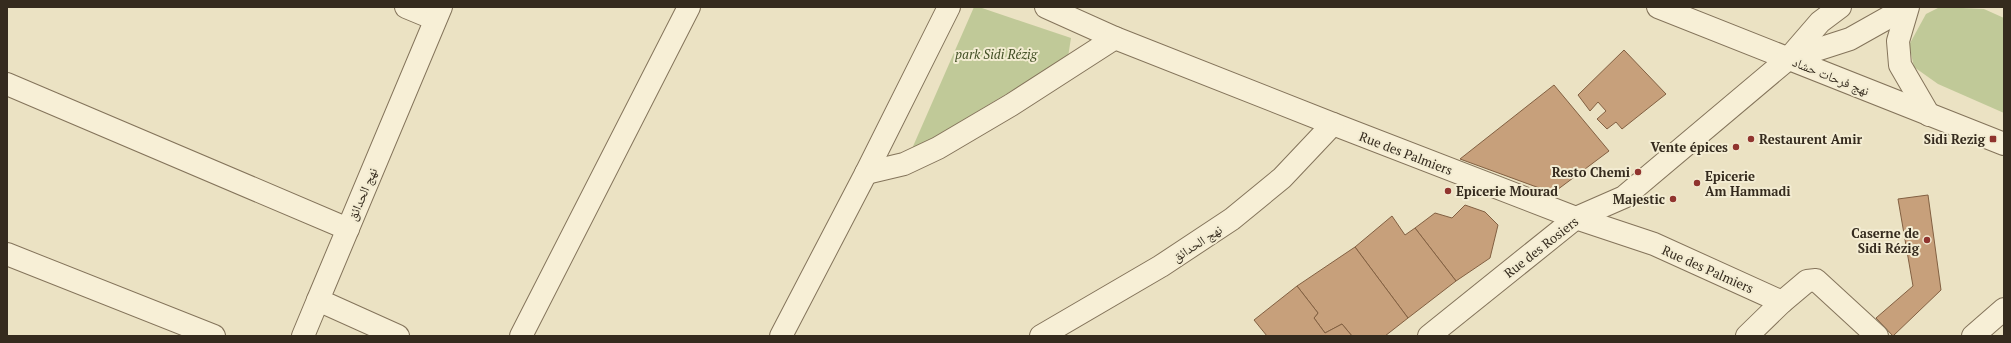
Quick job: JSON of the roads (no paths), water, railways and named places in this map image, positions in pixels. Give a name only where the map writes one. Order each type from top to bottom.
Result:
[{"type":"street","points":[[406,7],[438,13]]},
{"type":"street","points":[[520,336],[689,7]]},
{"type":"street","points":[[782,336],[949,7]]},
{"type":"street","name":"Rue des Palmiers","points":[[1046,7],[1115,38],[1333,124],[1576,218],[1654,244],[1782,302]]},
{"type":"street","name":"نهج فرحات حشاد","points":[[1658,7],[2004,144]]},
{"type":"street","points":[[1788,59],[1820,22],[1840,7]]},
{"type":"street","points":[[1788,59],[1850,39],[1907,7]]},
{"type":"street","points":[[1907,7],[1898,41],[1900,65],[1929,115]]},
{"type":"street","name":"نهج الحدائق","points":[[303,336],[438,13]]},
{"type":"street","points":[[866,173],[904,164],[938,148],[1011,105],[1115,38]]},
{"type":"street","name":"Rue des Rosiers","points":[[1429,336],[1576,218],[1624,197],[1788,59]]},
{"type":"street","points":[[7,84],[348,229]]},
{"type":"street","name":"نهج الحدائق","points":[[1041,336],[1161,266],[1232,219],[1282,178],[1333,124]]},
{"type":"street","points":[[7,254],[214,336]]},
{"type":"street","points":[[1747,336],[1782,302],[1810,280],[1816,280],[1877,336]]},
{"type":"street","points":[[318,300],[398,336]]},
{"type":"street","points":[[1973,336],[2004,309]]},
{"type":"place","name":"Restaurent Amir","points":[[1751,139]]},
{"type":"place","name":"Sidi Rezig","points":[[1993,139]]},
{"type":"place","name":"Vente épices","points":[[1736,147]]},
{"type":"place","name":"Resto Chemi","points":[[1638,172]]},
{"type":"place","name":"Epicerie Am Hammadi","points":[[1697,183]]},
{"type":"place","name":"Epicerie Mourad","points":[[1448,191]]},
{"type":"place","name":"Majestic","points":[[1673,199]]},
{"type":"place","name":"Caserne de Sidi Rézig","points":[[1927,240]]},
{"type":"park label","name":"park Sidi Rézig","points":[[996,54]]}]
